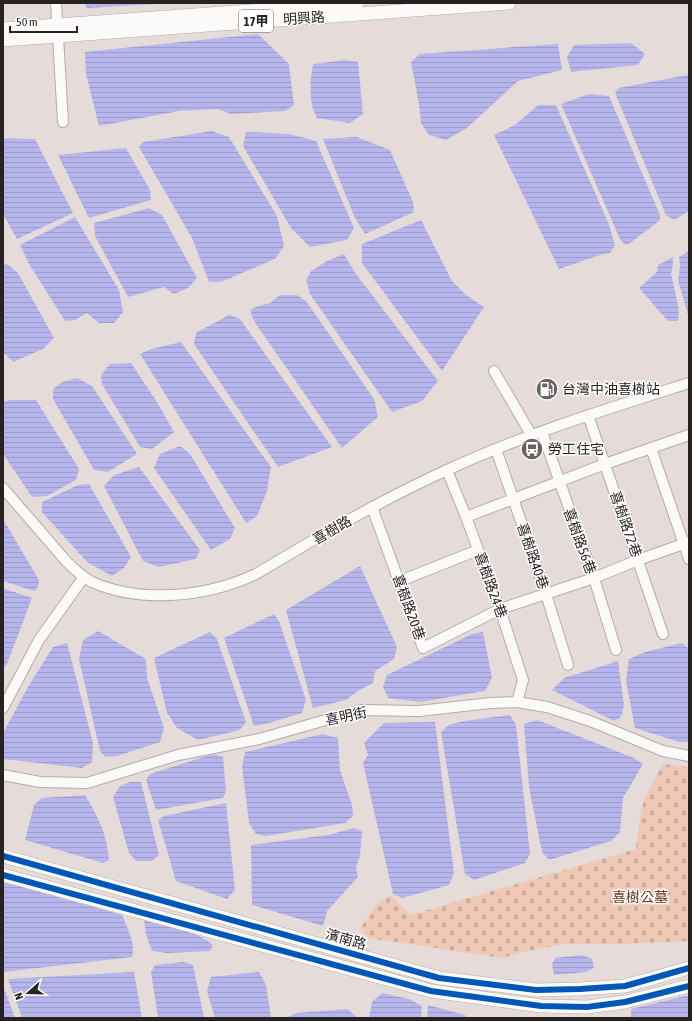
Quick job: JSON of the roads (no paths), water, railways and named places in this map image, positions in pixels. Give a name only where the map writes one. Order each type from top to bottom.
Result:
[{"type":"main road","name":"明興路","points":[[3,40],[58,30],[236,7],[357,3]]},
{"type":"main road","name":"明興路","points":[[3,28],[58,30],[509,3]]},
{"type":"main road","name":"濱南路","points":[[3,856],[439,978],[536,990],[580,989],[625,986],[689,968]]},
{"type":"main road","name":"濱南路","points":[[3,874],[431,991],[541,1006],[587,1007],[625,1002],[689,986]]},
{"type":"street","points":[[56,3],[63,122]]},
{"type":"street","points":[[494,371],[532,436]]},
{"type":"street","name":"喜樹路","points":[[3,488],[66,561],[92,582],[122,591],[156,596],[185,593],[215,588],[256,574],[372,507],[447,470],[496,449],[588,415],[689,383]]},
{"type":"street","name":"喜樹路72巷","points":[[588,415],[663,634]]},
{"type":"street","name":"喜樹路56巷","points":[[542,432],[594,578],[616,650]]},
{"type":"street","points":[[466,517],[605,464],[689,435]]},
{"type":"street","points":[[651,448],[686,542],[689,559]]},
{"type":"street","name":"喜樹路40巷","points":[[496,449],[546,594],[568,665]]},
{"type":"street","name":"喜樹路24巷","points":[[447,470],[500,609],[523,680],[517,702]]},
{"type":"street","name":"喜樹路20巷","points":[[372,507],[423,648],[500,609]]},
{"type":"street","points":[[500,609],[594,578],[686,542]]},
{"type":"street","points":[[400,581],[478,550]]},
{"type":"street","points":[[3,708],[39,640],[84,577]]},
{"type":"street","name":"喜明街","points":[[3,775],[40,782],[87,783],[178,755],[259,738],[361,710],[419,711],[490,703],[517,702],[547,707],[590,721],[663,751],[689,756]]},
{"type":"water","points":[[84,3],[163,3],[87,8]]},
{"type":"water","points":[[258,34],[289,64],[294,105],[285,111],[231,114],[218,109],[179,111],[99,126],[86,74],[85,52]]},
{"type":"water","points":[[631,43],[645,54],[638,65],[571,72],[567,57],[574,45]]},
{"type":"water","points":[[558,44],[562,70],[518,81],[467,128],[446,140],[429,135],[421,123],[411,62],[420,54]]},
{"type":"water","points":[[345,60],[358,62],[363,114],[350,123],[317,118],[311,98],[313,64]]},
{"type":"water","points":[[687,75],[689,77],[689,211],[674,220],[666,215],[615,93],[619,88]]},
{"type":"water","points":[[589,94],[609,96],[660,215],[660,220],[629,244],[625,245],[620,239],[561,104]]},
{"type":"water","points":[[538,105],[556,105],[608,222],[615,245],[610,253],[559,269],[494,135],[515,125]]},
{"type":"water","points":[[212,131],[229,137],[277,216],[284,246],[275,259],[221,282],[209,282],[192,238],[139,147],[143,142]]},
{"type":"water","points":[[246,132],[289,134],[316,141],[354,228],[347,240],[310,247],[291,228],[243,146]]},
{"type":"water","points":[[357,137],[390,150],[413,202],[414,212],[365,234],[355,218],[323,139]]},
{"type":"water","points":[[3,138],[35,139],[73,213],[17,239],[3,214]]},
{"type":"water","points":[[126,148],[150,190],[151,200],[89,218],[58,155]]},
{"type":"water","points":[[149,208],[162,215],[197,278],[188,288],[174,294],[164,287],[128,297],[95,236],[94,223]]},
{"type":"water","points":[[75,217],[119,290],[123,312],[114,323],[99,323],[87,313],[75,320],[65,321],[29,264],[20,245]]},
{"type":"water","points":[[421,220],[452,281],[466,295],[484,307],[442,371],[362,263],[362,244]]},
{"type":"water","points":[[689,251],[689,318],[678,280],[680,267],[679,257]]},
{"type":"water","points":[[344,254],[356,274],[438,381],[422,401],[392,412],[310,294],[306,280],[311,271],[327,261]]},
{"type":"water","points":[[673,257],[671,273],[679,310],[678,321],[668,321],[639,288],[657,272],[658,265]]},
{"type":"water","points":[[6,263],[18,273],[54,338],[43,349],[13,362],[3,352],[3,265]]},
{"type":"water","points":[[280,295],[297,295],[306,301],[374,399],[378,417],[342,448],[254,321],[250,310],[270,303]]},
{"type":"water","points":[[229,315],[240,319],[332,447],[278,467],[194,344],[196,333]]},
{"type":"water","points":[[181,342],[271,467],[267,491],[257,516],[246,523],[140,354],[151,349]]},
{"type":"water","points":[[131,363],[157,402],[174,432],[152,449],[140,447],[102,384],[101,375],[110,364]]},
{"type":"water","points":[[77,378],[92,386],[137,454],[108,472],[94,470],[53,399],[53,389],[62,382]]},
{"type":"water","points":[[11,400],[36,400],[79,469],[76,480],[47,496],[32,497],[3,454],[3,402]]},
{"type":"water","points":[[180,446],[190,454],[235,528],[230,539],[211,550],[154,468],[160,454]]},
{"type":"water","points":[[139,467],[200,550],[196,559],[159,567],[143,561],[104,486],[114,475]]},
{"type":"water","points":[[89,484],[131,557],[124,568],[112,576],[87,562],[42,512],[42,502],[78,485]]},
{"type":"water","points":[[3,519],[39,580],[38,587],[34,591],[3,581]]},
{"type":"water","points":[[360,566],[397,647],[394,659],[375,671],[373,683],[358,691],[346,700],[313,708],[286,610]]},
{"type":"water","points":[[3,588],[32,598],[7,664],[3,668]]},
{"type":"water","points":[[274,614],[279,621],[306,700],[302,713],[266,724],[254,726],[224,638]]},
{"type":"water","points":[[98,631],[146,659],[147,678],[164,728],[160,742],[117,756],[105,757],[100,751],[79,659],[83,640]]},
{"type":"water","points":[[210,632],[217,639],[246,722],[240,730],[198,740],[177,728],[167,713],[154,658]]},
{"type":"water","points":[[483,632],[492,678],[485,691],[420,702],[388,698],[383,687],[387,675],[472,634]]},
{"type":"water","points":[[67,643],[93,743],[92,762],[82,768],[3,759],[3,733],[29,685],[53,647]]},
{"type":"water","points":[[682,643],[689,649],[689,742],[679,742],[635,728],[626,681],[629,659],[645,652]]},
{"type":"water","points":[[618,661],[624,705],[621,717],[614,721],[552,690],[564,678]]},
{"type":"water","points":[[510,715],[516,725],[530,854],[525,863],[474,880],[465,874],[441,732],[449,725],[464,721]]},
{"type":"water","points":[[537,720],[634,758],[643,764],[623,798],[620,832],[611,841],[549,860],[542,852],[529,787],[524,724]]},
{"type":"water","points":[[435,722],[454,873],[449,885],[402,898],[393,894],[363,763],[368,755],[364,743],[384,723]]},
{"type":"water","points":[[323,734],[338,738],[340,770],[352,805],[353,816],[345,823],[266,836],[256,834],[249,823],[242,766],[245,752]]},
{"type":"water","points":[[213,754],[223,757],[226,791],[223,798],[156,810],[146,780],[150,774]]},
{"type":"water","points":[[130,782],[141,782],[159,855],[152,861],[136,861],[129,853],[113,797],[120,786]]},
{"type":"water","points":[[85,795],[104,834],[109,860],[103,863],[25,840],[34,805],[42,798]]},
{"type":"water","points":[[226,803],[235,890],[227,899],[176,881],[158,820],[164,816]]},
{"type":"water","points":[[354,828],[362,831],[360,856],[356,867],[358,877],[327,911],[323,926],[252,905],[251,845],[328,835]]},
{"type":"water","points":[[3,882],[122,915],[132,941],[132,957],[3,972]]},
{"type":"water","points":[[144,920],[171,926],[198,935],[213,945],[210,951],[167,953],[152,951],[146,934]]},
{"type":"water","points":[[582,955],[592,959],[594,968],[586,972],[554,975],[552,964],[555,958]]},
{"type":"water","points":[[184,962],[193,965],[204,1018],[158,1018],[151,972],[155,965]]},
{"type":"water","points":[[134,972],[142,1018],[22,1018],[8,979]]},
{"type":"water","points":[[259,972],[266,985],[271,1018],[215,1018],[207,991],[211,977]]},
{"type":"water","points":[[3,985],[15,1018],[3,1018]]},
{"type":"water","points":[[382,993],[409,999],[422,1006],[421,1018],[369,1018],[372,1002]]},
{"type":"water","points":[[689,995],[689,1018],[631,1018],[631,1009]]},
{"type":"water","points":[[428,1005],[465,1015],[467,1018],[427,1018]]},
{"type":"water","points":[[347,1009],[358,1018],[286,1018],[296,1013]]},
{"type":"place","name":"台灣中油喜樹站","points":[[547,389]]},
{"type":"place","name":"勞工住宅","points":[[532,449]]},
{"type":"park label","name":"喜樹公墓","points":[[640,897]]}]
